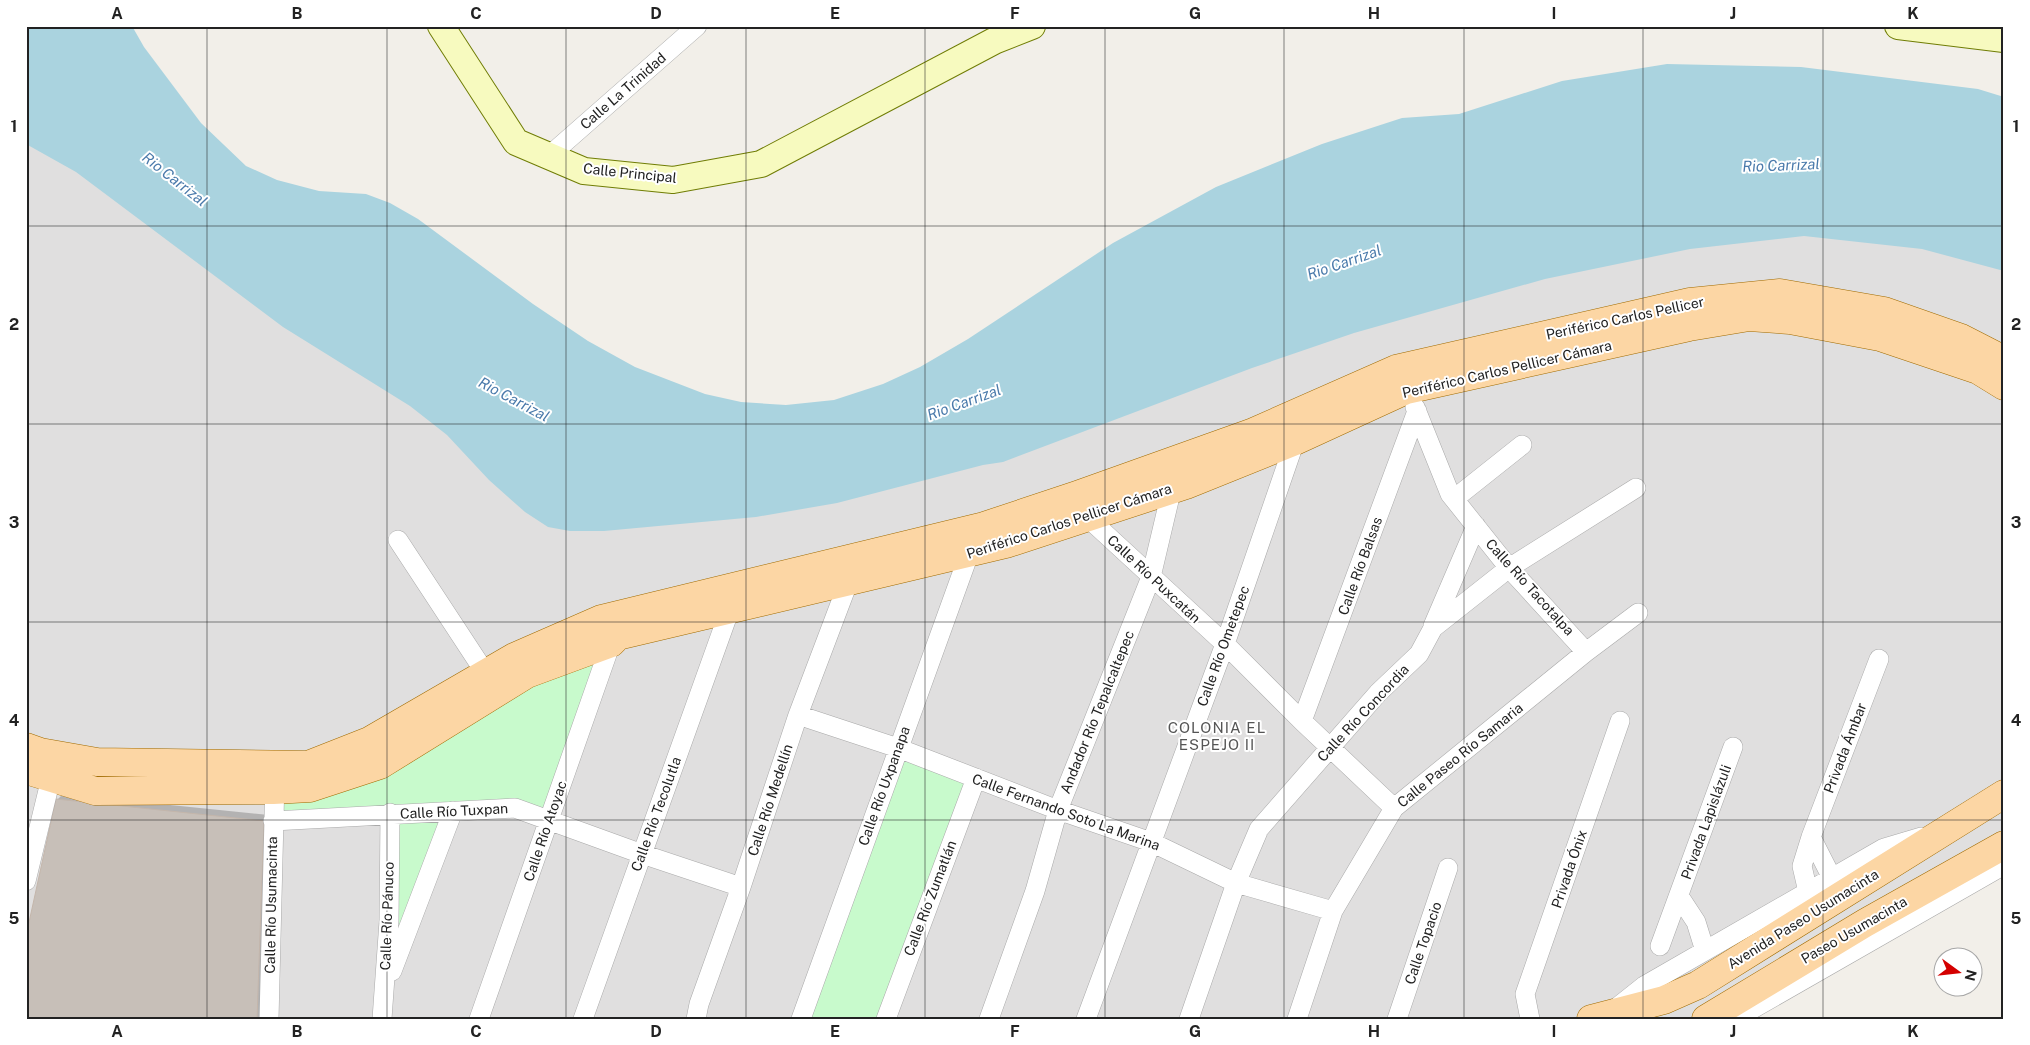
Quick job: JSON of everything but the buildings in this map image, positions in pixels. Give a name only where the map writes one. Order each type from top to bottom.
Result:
[{"type":"main road","name":"Calle Principal","points":[[441,26],[516,142],[584,171],[672,180],[761,164],[994,41],[1032,26]]},
{"type":"main road","points":[[1898,26],[2004,39]]},
{"type":"main road","name":"Periférico Carlos Pellicer","points":[[1251,433],[1396,369],[1690,302],[1738,297],[1780,294],[1884,311],[1961,338],[2004,360]]},
{"type":"main road","name":"Periférico Carlos Pellicer Cámara","points":[[26,747],[40,752],[97,762],[275,778],[310,788],[380,765],[527,674],[611,644],[618,636],[969,554],[1172,488],[1295,441],[1412,400],[1689,327],[1749,317],[1790,320],[1880,337],[1978,370],[2004,386]]},
{"type":"main road","name":"Periférico Carlos Pellicer Cámara","points":[[39,774],[96,791],[275,778],[369,741],[514,657],[600,619],[984,526],[1077,496],[1251,433]]},
{"type":"main road","name":"Avenida Paseo Usumacinta","points":[[1600,1016],[1668,1010],[1698,985],[2004,794]]},
{"type":"main road","name":"Paseo Usumacinta","points":[[1706,1019],[1857,928],[2004,845]]},
{"type":"street","name":"Calle La Trinidad","points":[[549,156],[697,26]]},
{"type":"street","name":"Calle Río Tacotalpa","points":[[1412,400],[1450,494],[1509,568],[1586,652]]},
{"type":"street","name":"Calle Río Balsas","points":[[1302,721],[1412,400]]},
{"type":"street","name":"Calle Río Ometepec","points":[[1086,1019],[1225,644],[1295,441]]},
{"type":"street","points":[[1454,499],[1522,445]]},
{"type":"street","name":"Andador Río Tepalcaltepec","points":[[989,1019],[1035,891],[1058,810],[1151,577],[1172,488]]},
{"type":"street","name":"Calle Río Concordia","points":[[1189,1019],[1236,883],[1259,829],[1378,694],[1419,654],[1433,628],[1509,568],[1636,488]]},
{"type":"street","name":"Calle Río Puxcatán","points":[[1087,517],[1225,644],[1302,721],[1394,808]]},
{"type":"street","points":[[1433,628],[1476,526]]},
{"type":"street","points":[[398,540],[486,674]]},
{"type":"street","name":"Calle Río Uxpanapa","points":[[801,1019],[969,554]]},
{"type":"street","name":"Calle Río Medellín","points":[[696,1019],[699,1004],[741,887],[798,715],[848,583]]},
{"type":"street","name":"Calle Río Tecolutla","points":[[583,1019],[730,609]]},
{"type":"street","name":"Calle Paseo Río Samaria","points":[[1297,1019],[1333,911],[1394,808],[1586,652],[1638,613]]},
{"type":"street","name":"Calle Río Atoyac","points":[[478,1019],[611,644]]},
{"type":"street","name":"Privada Ámbar","points":[[1808,892],[1802,866],[1811,837],[1879,659]]},
{"type":"street","name":"Calle Fernando Soto La Marina","points":[[798,715],[898,748],[1058,810],[1151,842],[1236,883],[1333,911]]},
{"type":"street","name":"Privada Ónix","points":[[1530,1019],[1525,994],[1620,721]]},
{"type":"street","name":"Privada Lapislázuli","points":[[1660,946],[1733,747]]},
{"type":"street","points":[[26,881],[39,774]]},
{"type":"street","name":"Calle Río Usumacinta","points":[[269,1019],[275,778]]},
{"type":"street","name":"Calle Río Zumatlán","points":[[886,1019],[976,778]]},
{"type":"street","name":"Calle Río Tuxpan","points":[[273,821],[515,808],[642,854],[741,887]]},
{"type":"street","points":[[384,991],[453,811]]},
{"type":"street","name":"Calle Río Pánuco","points":[[382,1019],[389,921],[390,814]]},
{"type":"street","points":[[1600,1016],[1644,986],[1884,848],[1953,826]]},
{"type":"street","points":[[1811,837],[1832,878]]},
{"type":"street","points":[[1735,1019],[2004,865]]},
{"type":"street","name":"Calle Topacio","points":[[1397,1019],[1448,868]]},
{"type":"street","name":"Privada Lapislázuli","points":[[1678,896],[1696,922],[1705,950]]},
{"type":"shaded area","points":[[26,26],[645,447],[1046,372],[1347,259],[2004,190],[2004,854],[1714,1019],[26,1019]]},
{"type":"green space","points":[[611,643],[549,820],[453,811],[384,991],[390,814],[273,821],[273,790]]},
{"type":"green space","points":[[898,749],[976,778],[887,1019],[801,1019]]},
{"type":"water","name":"Rio Carrizal","points":[[26,26],[132,26],[144,47],[201,123],[246,166],[277,180],[319,191],[366,194],[390,203],[418,219],[533,304],[588,341],[635,367],[705,394],[741,402],[786,405],[834,400],[883,384],[920,367],[968,339],[1113,243],[1216,187],[1322,144],[1402,118],[1459,114],[1562,81],[1667,64],[1801,67],[1978,89],[2004,97],[2004,271],[1922,249],[1804,236],[1690,249],[1545,279],[1354,333],[1252,368],[1003,462],[983,465],[837,503],[756,517],[604,531],[570,531],[548,527],[525,512],[489,480],[447,435],[410,406],[283,327],[76,172],[26,144]]},
{"type":"district","name":"COLONIA EL ESPEJO II","points":[[1217,736]]}]
